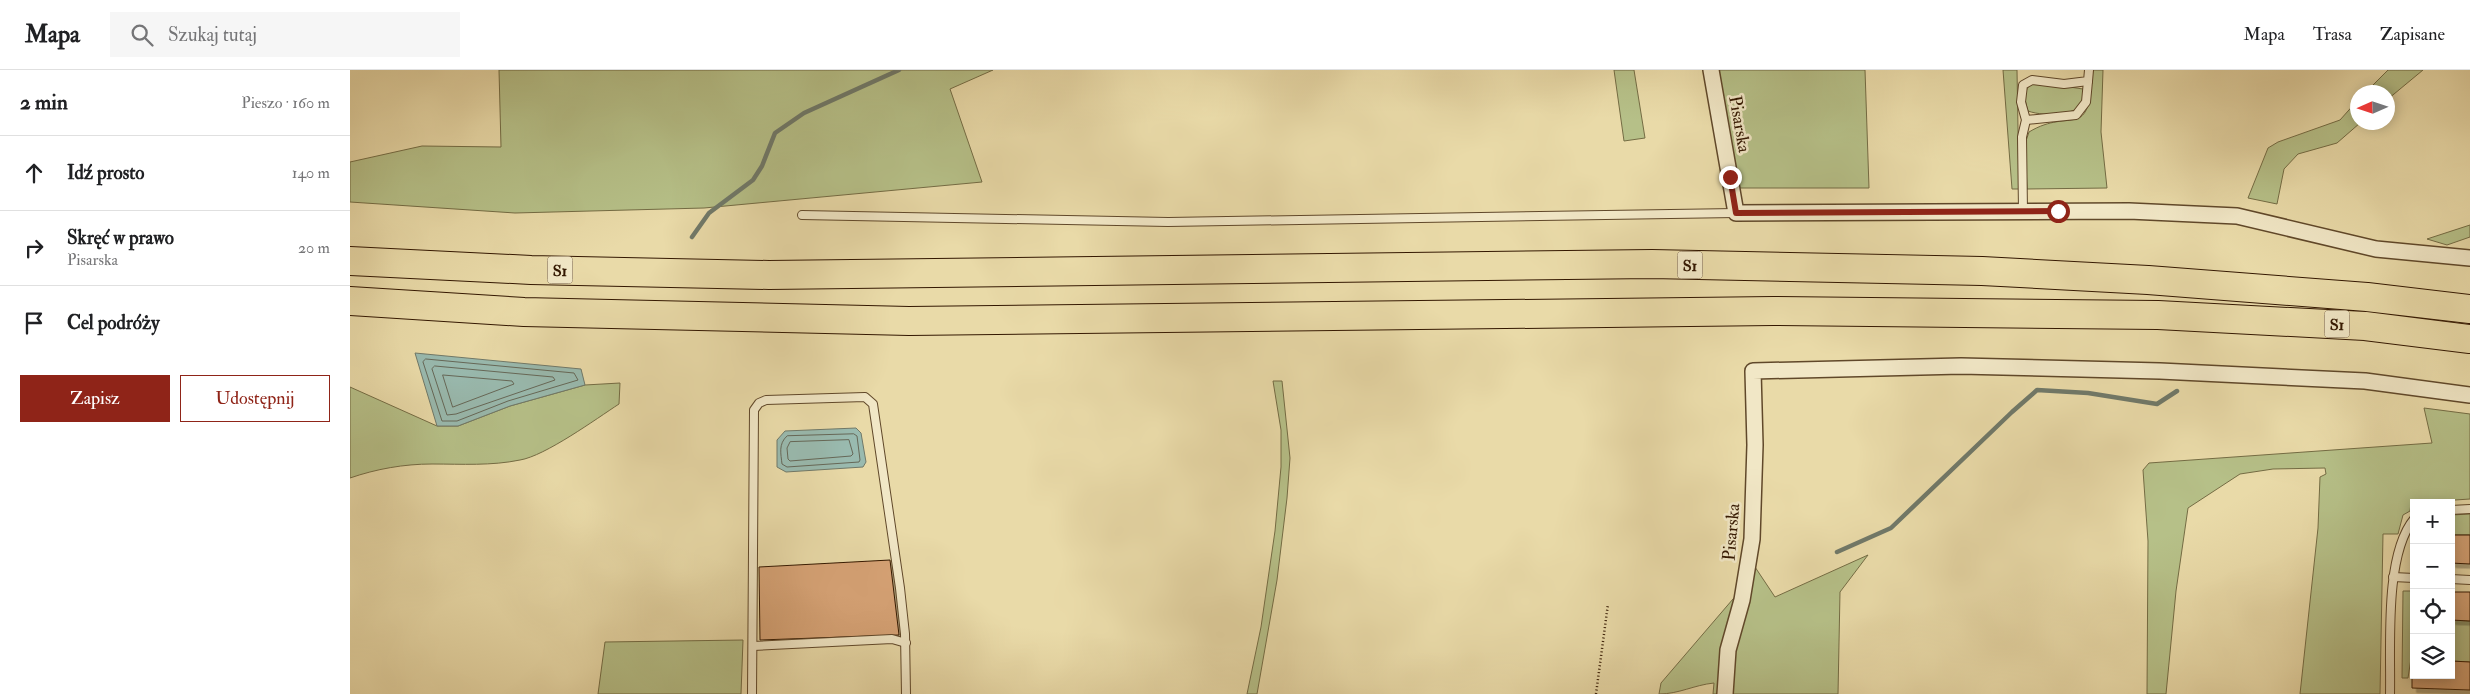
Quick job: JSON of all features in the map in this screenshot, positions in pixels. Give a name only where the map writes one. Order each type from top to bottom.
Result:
[{"type":"highway","name":"S1","points":[[350,260],[531,270],[769,275],[1652,264],[1982,271],[2148,280],[2367,297],[2470,309]]},
{"type":"highway","name":"S1","points":[[350,301],[524,312],[900,320],[1773,312],[2158,315],[2365,326],[2470,339]]},
{"type":"street","name":"Pisarska","points":[[1711,70],[1736,213]]},
{"type":"street","points":[[1736,213],[2129,211],[2237,216],[2376,249],[2470,258]]},
{"type":"street","name":"Pisarska","points":[[1725,694],[1728,650],[1742,600],[1752,539],[1755,445],[1753,372],[1961,366],[2160,371],[2365,381],[2470,395]]},
{"type":"lane","points":[[2026,120],[2076,115],[2082,110],[2086,102],[2089,70]]},
{"type":"lane","points":[[2023,211],[2022,137],[2026,120],[2020,94],[2022,85],[2026,82],[2043,80],[2064,84],[2088,81]]},
{"type":"lane","points":[[802,215],[1168,222],[1736,213]]},
{"type":"lane","points":[[752,694],[754,410],[759,403],[781,398],[865,397],[873,404],[900,588],[906,643],[906,694]]},
{"type":"lane","points":[[2455,510],[2470,509]]},
{"type":"lane","points":[[2390,694],[2393,577],[2407,527],[2410,524]]},
{"type":"lane","points":[[2393,577],[2410,578]]},
{"type":"lane","points":[[2455,579],[2470,580]]},
{"type":"lane","points":[[753,646],[892,639],[906,643]]},
{"type":"path","points":[[1596,694],[1608,604]]},
{"type":"green space","points":[[499,70],[993,70],[950,89],[982,182],[704,208],[515,213],[350,202],[350,162],[422,146],[501,147]]},
{"type":"green space","points":[[1614,70],[1634,70],[1645,138],[1624,141]]},
{"type":"green space","points":[[1717,70],[1865,70],[1869,188],[1735,188]]},
{"type":"green space","points":[[2003,70],[2017,70],[2019,189],[2012,189]]},
{"type":"green space","points":[[2092,70],[2103,70],[2101,132],[2107,188],[2027,189],[2025,144],[2029,132],[2044,125],[2076,119],[2083,115],[2090,93]]},
{"type":"green space","points":[[2388,70],[2423,70],[2395,93],[2395,85],[2373,85]]},
{"type":"green space","points":[[2036,82],[2083,89],[2084,99],[2080,106],[2065,113],[2045,114],[2028,111],[2026,90],[2031,84]]},
{"type":"green space","points":[[2350,109],[2350,130],[2352,130],[2337,143],[2298,154],[2284,169],[2277,204],[2248,198],[2268,148],[2278,142],[2340,120]]},
{"type":"green space","points":[[2470,225],[2470,237],[2447,245],[2427,239]]},
{"type":"green space","points":[[1273,381],[1282,381],[1290,458],[1287,498],[1277,580],[1257,694],[1247,694],[1261,627],[1275,531],[1281,467],[1281,430]]},
{"type":"green space","points":[[620,383],[619,404],[570,436],[543,452],[530,457],[498,463],[401,466],[350,478],[350,387],[437,426],[458,426],[510,406],[585,385]]},
{"type":"green space","points":[[2424,408],[2470,414],[2470,499],[2410,499],[2410,511],[2403,515],[2398,534],[2383,534],[2380,694],[2300,694],[2318,528],[2320,477],[2326,474],[2325,468],[2273,469],[2240,474],[2188,508],[2176,591],[2166,694],[2147,694],[2148,541],[2143,470],[2149,463],[2432,443]]},
{"type":"green space","points":[[2470,514],[2470,535],[2455,535],[2455,515]]},
{"type":"green space","points":[[1868,555],[1840,592],[1838,694],[1730,694],[1734,646],[1755,567],[1775,597]]},
{"type":"green space","points":[[2403,591],[2410,591],[2410,665],[2408,678],[2402,678]]},
{"type":"green space","points":[[1739,592],[1721,694],[1713,694],[1714,683],[1673,693],[1659,694],[1661,683]]},
{"type":"green space","points":[[2455,620],[2470,621],[2470,662],[2455,661]]},
{"type":"green space","points":[[743,640],[741,694],[598,694],[605,642]]},
{"type":"water","points":[[415,353],[581,369],[585,385],[510,406],[458,426],[437,426]]},
{"type":"water","points":[[856,428],[861,433],[866,462],[863,467],[786,472],[777,467],[777,440],[785,431]]},
{"type":"building","points":[[2455,535],[2470,535],[2470,564],[2455,563]]},
{"type":"building","points":[[890,560],[899,635],[760,640],[759,567]]},
{"type":"building","points":[[2455,592],[2470,592],[2470,621],[2455,620]]},
{"type":"building","points":[[2455,661],[2470,662],[2470,690],[2412,688],[2412,679],[2455,679]]},
{"type":"waterway","points":[[692,237],[709,213],[753,180],[762,166],[775,133],[804,113],[899,70]]},
{"type":"waterway","points":[[1837,552],[1891,528],[2037,390],[2088,393],[2157,404],[2177,391]]},
{"type":"route","points":[[1730,177],[1736,213],[2058,211]]}]
